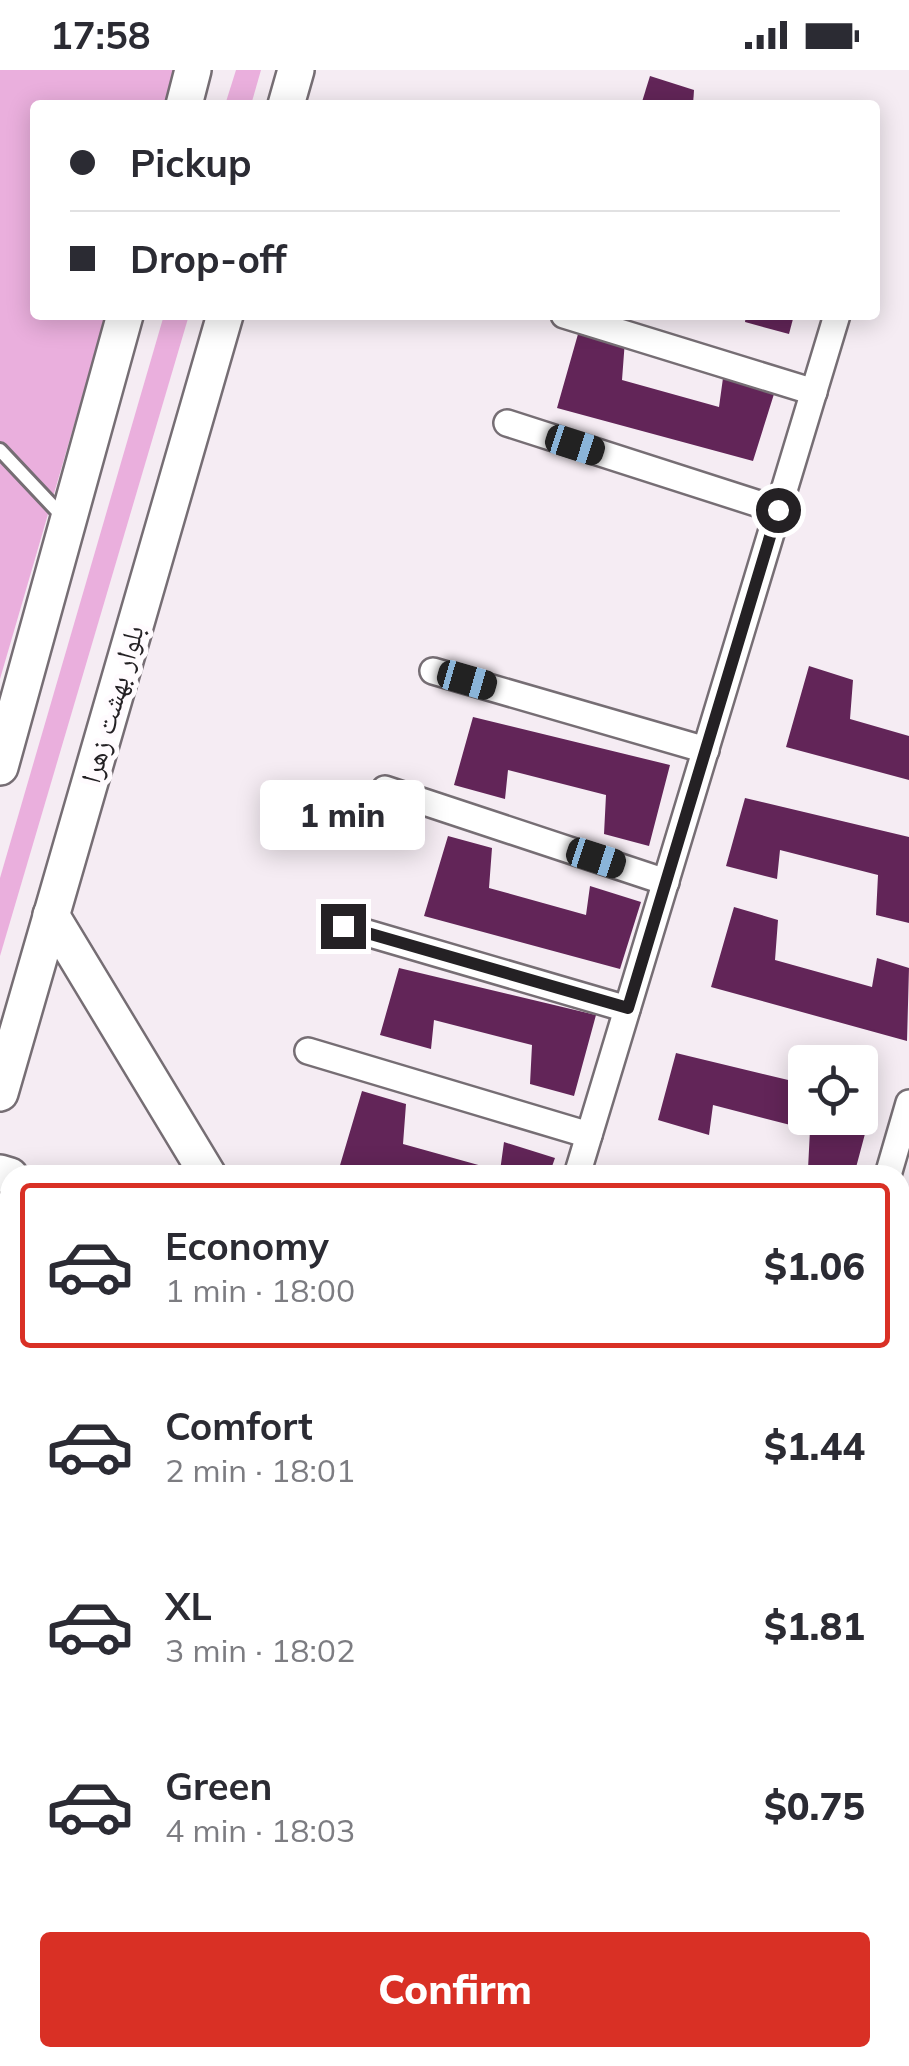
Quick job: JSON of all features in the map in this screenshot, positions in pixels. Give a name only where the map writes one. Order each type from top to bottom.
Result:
[{"type":"main road","points":[[185,100],[194,70]]},
{"type":"main road","points":[[287,100],[296,70]]},
{"type":"main road","points":[[0,766],[123,320]]},
{"type":"main road","name":"بلوار بهشت زهرا","points":[[0,1092],[224,320]]},
{"type":"main road","points":[[51,916],[202,1165]]},
{"type":"street","points":[[580,320],[814,392]]},
{"type":"street","points":[[580,1165],[836,320]]},
{"type":"street","points":[[508,423],[778,510]]},
{"type":"street","points":[[432,671],[706,750]]},
{"type":"street","points":[[384,788],[666,882]]},
{"type":"street","points":[[343,926],[628,1008]]},
{"type":"street","points":[[308,1051],[589,1135]]},
{"type":"street","points":[[897,1160],[909,1103]]},
{"type":"lane","points":[[0,450],[67,521]]},
{"type":"shaded area","points":[[0,70],[175,70],[166,100],[30,100],[30,320],[105,320],[0,679]]},
{"type":"shaded area","points":[[236,70],[261,70],[252,100],[227,100]]},
{"type":"shaded area","points":[[163,320],[188,320],[0,956],[0,878]]},
{"type":"building","points":[[650,76],[694,90],[693,100],[643,100]]},
{"type":"building","points":[[745,320],[793,320],[789,334]]},
{"type":"building","points":[[580,327],[625,340],[622,380],[719,407],[723,378],[774,394],[753,461],[557,408]]},
{"type":"building","points":[[809,666],[853,680],[850,719],[909,736],[909,780],[786,747]]},
{"type":"building","points":[[473,717],[670,765],[649,846],[604,834],[606,795],[508,770],[505,799],[454,785]]},
{"type":"building","points":[[745,798],[909,837],[909,923],[876,915],[878,875],[780,850],[777,879],[726,866]]},
{"type":"building","points":[[448,836],[492,848],[489,888],[586,915],[590,886],[641,902],[620,969],[424,916]]},
{"type":"building","points":[[734,907],[778,920],[775,960],[872,987],[877,958],[909,968],[907,1041],[711,987]]},
{"type":"building","points":[[399,968],[596,1015],[574,1096],[530,1084],[532,1045],[434,1020],[431,1049],[380,1035]]},
{"type":"building","points":[[676,1053],[788,1080],[788,1124],[713,1105],[709,1135],[658,1120]]},
{"type":"building","points":[[362,1091],[406,1104],[403,1144],[478,1165],[340,1165]]},
{"type":"building","points":[[810,1135],[865,1135],[857,1165],[808,1165]]},
{"type":"building","points":[[504,1142],[555,1158],[553,1165],[501,1165]]},
{"type":"route","points":[[343,926],[628,1008],[778,510]]}]
